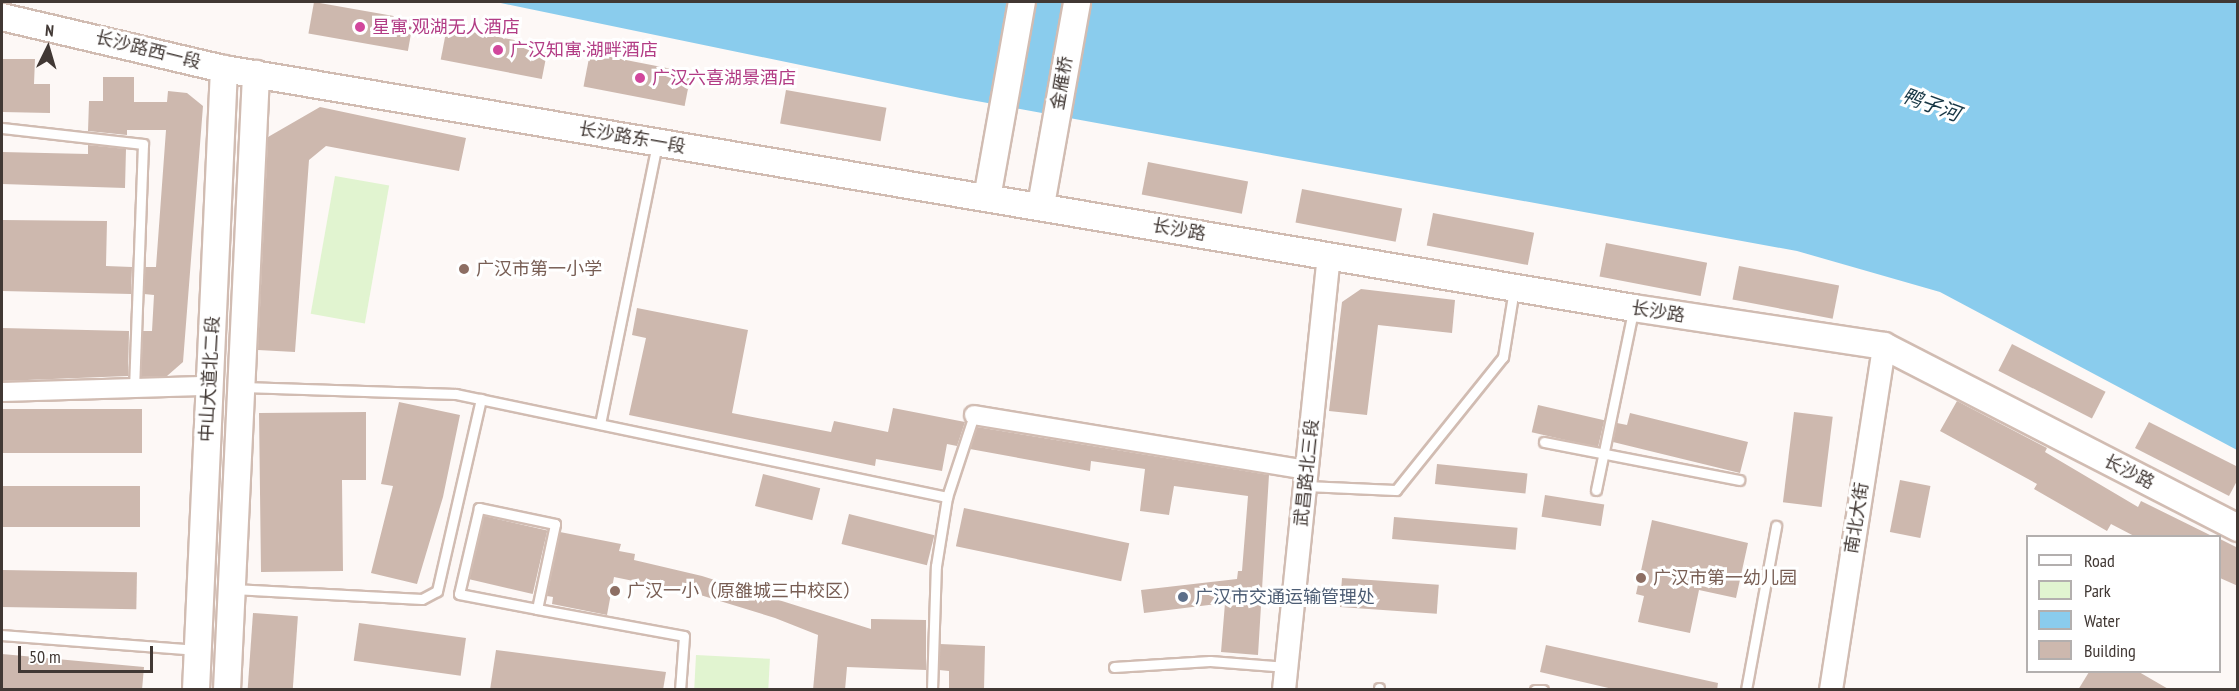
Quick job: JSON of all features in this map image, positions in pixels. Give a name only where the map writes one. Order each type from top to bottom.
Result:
[{"type":"main road","points":[[987,198],[1022,2]]},
{"type":"main road","name":"金雁桥","points":[[1041,205],[1077,2]]},
{"type":"main road","name":"长沙路西一段","points":[[2,17],[224,69]]},
{"type":"main road","name":"长沙路东一段","points":[[224,69],[987,198],[1041,205]]},
{"type":"main road","name":"中山大道北二段","points":[[196,690],[224,69]]},
{"type":"main road","name":"中山大道北二段","points":[[227,690],[256,74]]},
{"type":"main road","name":"长沙路","points":[[1041,205],[1514,288],[1884,346],[2238,528]]},
{"type":"street","name":"武昌路北三段","points":[[1284,690],[1329,256]]},
{"type":"street","name":"南北大街","points":[[1831,690],[1884,346]]},
{"type":"street","points":[[2,392],[210,386]]},
{"type":"street","points":[[974,415],[1306,478]]},
{"type":"lane","points":[[2,128],[143,144],[134,388]]},
{"type":"lane","points":[[600,424],[658,142]]},
{"type":"lane","points":[[1306,478],[1396,490],[1503,357],[1514,288]]},
{"type":"lane","points":[[1596,490],[1634,308]]},
{"type":"lane","points":[[240,387],[456,394],[947,497]]},
{"type":"lane","points":[[231,589],[422,599],[437,591],[481,399]]},
{"type":"lane","points":[[932,690],[936,566],[947,497],[974,415]]},
{"type":"lane","points":[[1544,442],[1739,480]]},
{"type":"lane","points":[[537,609],[555,524],[479,508],[459,594],[537,609],[684,636],[680,690]]},
{"type":"lane","points":[[1746,690],[1776,526]]},
{"type":"lane","points":[[2,635],[198,650]]},
{"type":"lane","points":[[1114,667],[1210,661],[1287,667]]},
{"type":"lane","points":[[1535,690],[1543,690]]},
{"type":"green space","points":[[335,176],[389,186],[365,323],[311,314]]},
{"type":"green space","points":[[696,655],[770,659],[768,690],[694,689]]},
{"type":"water","name":"鸭子河","points":[[496,2],[2237,2],[2237,450],[1940,292],[1797,251],[960,98]]},
{"type":"building","points":[[314,2],[413,20],[408,51],[308,34]]},
{"type":"building","points":[[447,27],[548,47],[542,79],[441,59]]},
{"type":"building","points":[[590,53],[691,73],[685,106],[584,86]]},
{"type":"building","points":[[3,59],[35,59],[34,84],[50,84],[50,113],[2,112]]},
{"type":"building","points":[[103,77],[134,77],[134,102],[167,102],[168,91],[187,93],[203,106],[183,362],[167,376],[141,377],[143,331],[152,331],[154,295],[144,294],[145,267],[156,267],[166,130],[127,130],[127,135],[88,131],[89,101],[103,101]]},
{"type":"building","points":[[786,90],[886,108],[881,141],[780,123]]},
{"type":"building","points":[[320,107],[466,138],[459,171],[326,146],[309,160],[295,352],[258,350],[268,137]]},
{"type":"building","points":[[88,145],[126,149],[125,188],[2,184],[2,152],[88,154]]},
{"type":"building","points":[[1148,162],[1248,181],[1242,214],[1142,194]]},
{"type":"building","points":[[1302,189],[1402,208],[1396,242],[1296,222]]},
{"type":"building","points":[[1433,213],[1534,233],[1528,265],[1427,245]]},
{"type":"building","points":[[2,220],[107,221],[106,266],[132,267],[131,294],[2,291]]},
{"type":"building","points":[[1606,243],[1707,263],[1701,296],[1600,276]]},
{"type":"building","points":[[1739,266],[1839,285],[1833,319],[1733,299]]},
{"type":"building","points":[[1361,289],[1455,300],[1452,333],[1378,325],[1367,415],[1329,411],[1342,302]]},
{"type":"building","points":[[637,308],[748,330],[732,413],[831,432],[834,421],[888,432],[893,408],[965,422],[957,446],[947,444],[942,471],[876,459],[875,466],[629,415],[646,338],[632,335]]},
{"type":"building","points":[[2,328],[129,331],[128,376],[2,381]]},
{"type":"building","points":[[2012,344],[2106,392],[2092,418],[1998,371]]},
{"type":"building","points":[[1957,401],[2047,448],[2045,452],[2138,507],[2141,501],[2210,535],[2132,535],[2111,524],[2107,531],[2034,489],[2037,484],[1940,431]]},
{"type":"building","points":[[399,402],[460,415],[443,497],[417,584],[371,573],[393,486],[381,484]]},
{"type":"building","points":[[1538,405],[1604,420],[1598,448],[1532,432]]},
{"type":"building","points":[[2,409],[142,409],[142,453],[2,453]]},
{"type":"building","points":[[366,412],[366,480],[342,480],[343,571],[261,572],[259,413]]},
{"type":"building","points":[[1794,412],[1833,417],[1822,507],[1783,502]]},
{"type":"building","points":[[1630,413],[1748,442],[1740,473],[1613,442],[1617,423],[1627,425]]},
{"type":"building","points":[[2149,422],[2238,467],[2238,479],[2229,496],[2135,448]]},
{"type":"building","points":[[977,427],[1269,475],[1258,655],[1221,652],[1225,603],[1144,613],[1141,590],[1237,579],[1238,571],[1242,571],[1248,496],[1174,486],[1169,515],[1140,511],[1145,469],[1091,461],[1090,471],[970,449]]},
{"type":"building","points":[[1437,464],[1528,474],[1525,493],[1435,484]]},
{"type":"building","points":[[763,474],[820,488],[812,520],[755,506]]},
{"type":"building","points":[[1900,480],[1930,486],[1920,538],[1890,532]]},
{"type":"building","points":[[2,486],[140,486],[140,527],[2,527]]},
{"type":"building","points":[[1545,495],[1604,504],[1601,526],[1542,517]]},
{"type":"building","points":[[964,508],[1129,543],[1121,581],[956,546]]},
{"type":"building","points":[[849,514],[934,535],[927,565],[842,544]]},
{"type":"building","points":[[484,516],[547,531],[533,594],[469,579]]},
{"type":"building","points":[[1394,517],[1518,528],[1516,550],[1392,539]]},
{"type":"building","points":[[1652,520],[1748,543],[1736,598],[1699,590],[1690,633],[1638,622],[1644,596],[1636,594]]},
{"type":"building","points":[[560,532],[621,544],[619,551],[635,554],[634,560],[702,576],[871,629],[871,619],[926,620],[926,670],[847,667],[845,690],[813,690],[818,635],[775,618],[697,594],[614,577],[607,615],[552,604],[553,597],[547,596]]},
{"type":"building","points":[[2221,540],[2238,548],[2238,586],[2221,578]]},
{"type":"building","points":[[2,570],[137,572],[136,609],[2,607]]},
{"type":"building","points":[[1342,578],[1439,585],[1437,614],[1340,607]]},
{"type":"building","points":[[253,613],[298,616],[293,690],[248,690]]},
{"type":"building","points":[[359,623],[466,638],[461,676],[354,661]]},
{"type":"building","points":[[940,644],[985,646],[984,690],[949,690],[949,671],[939,670]]},
{"type":"building","points":[[1546,645],[1718,683],[1717,690],[1617,690],[1540,672]]},
{"type":"building","points":[[496,650],[666,672],[663,690],[490,690]]},
{"type":"building","points":[[2,654],[144,667],[142,690],[2,690]]},
{"type":"building","points":[[2088,673],[2141,673],[2170,690],[2078,690]]},
{"type":"place","name":"星寓·观湖无人酒店","points":[[360,27]]},
{"type":"place","name":"广汉知寓·湖畔酒店","points":[[498,50]]},
{"type":"place","name":"广汉六喜湖景酒店","points":[[640,78]]},
{"type":"place","name":"广汉市第一小学","points":[[464,269]]},
{"type":"place","name":"广汉市第一幼儿园","points":[[1641,578]]},
{"type":"place","name":"广汉一小（原雒城三中校区）","points":[[615,591]]},
{"type":"place","name":"广汉市交通运输管理处","points":[[1183,597]]}]
